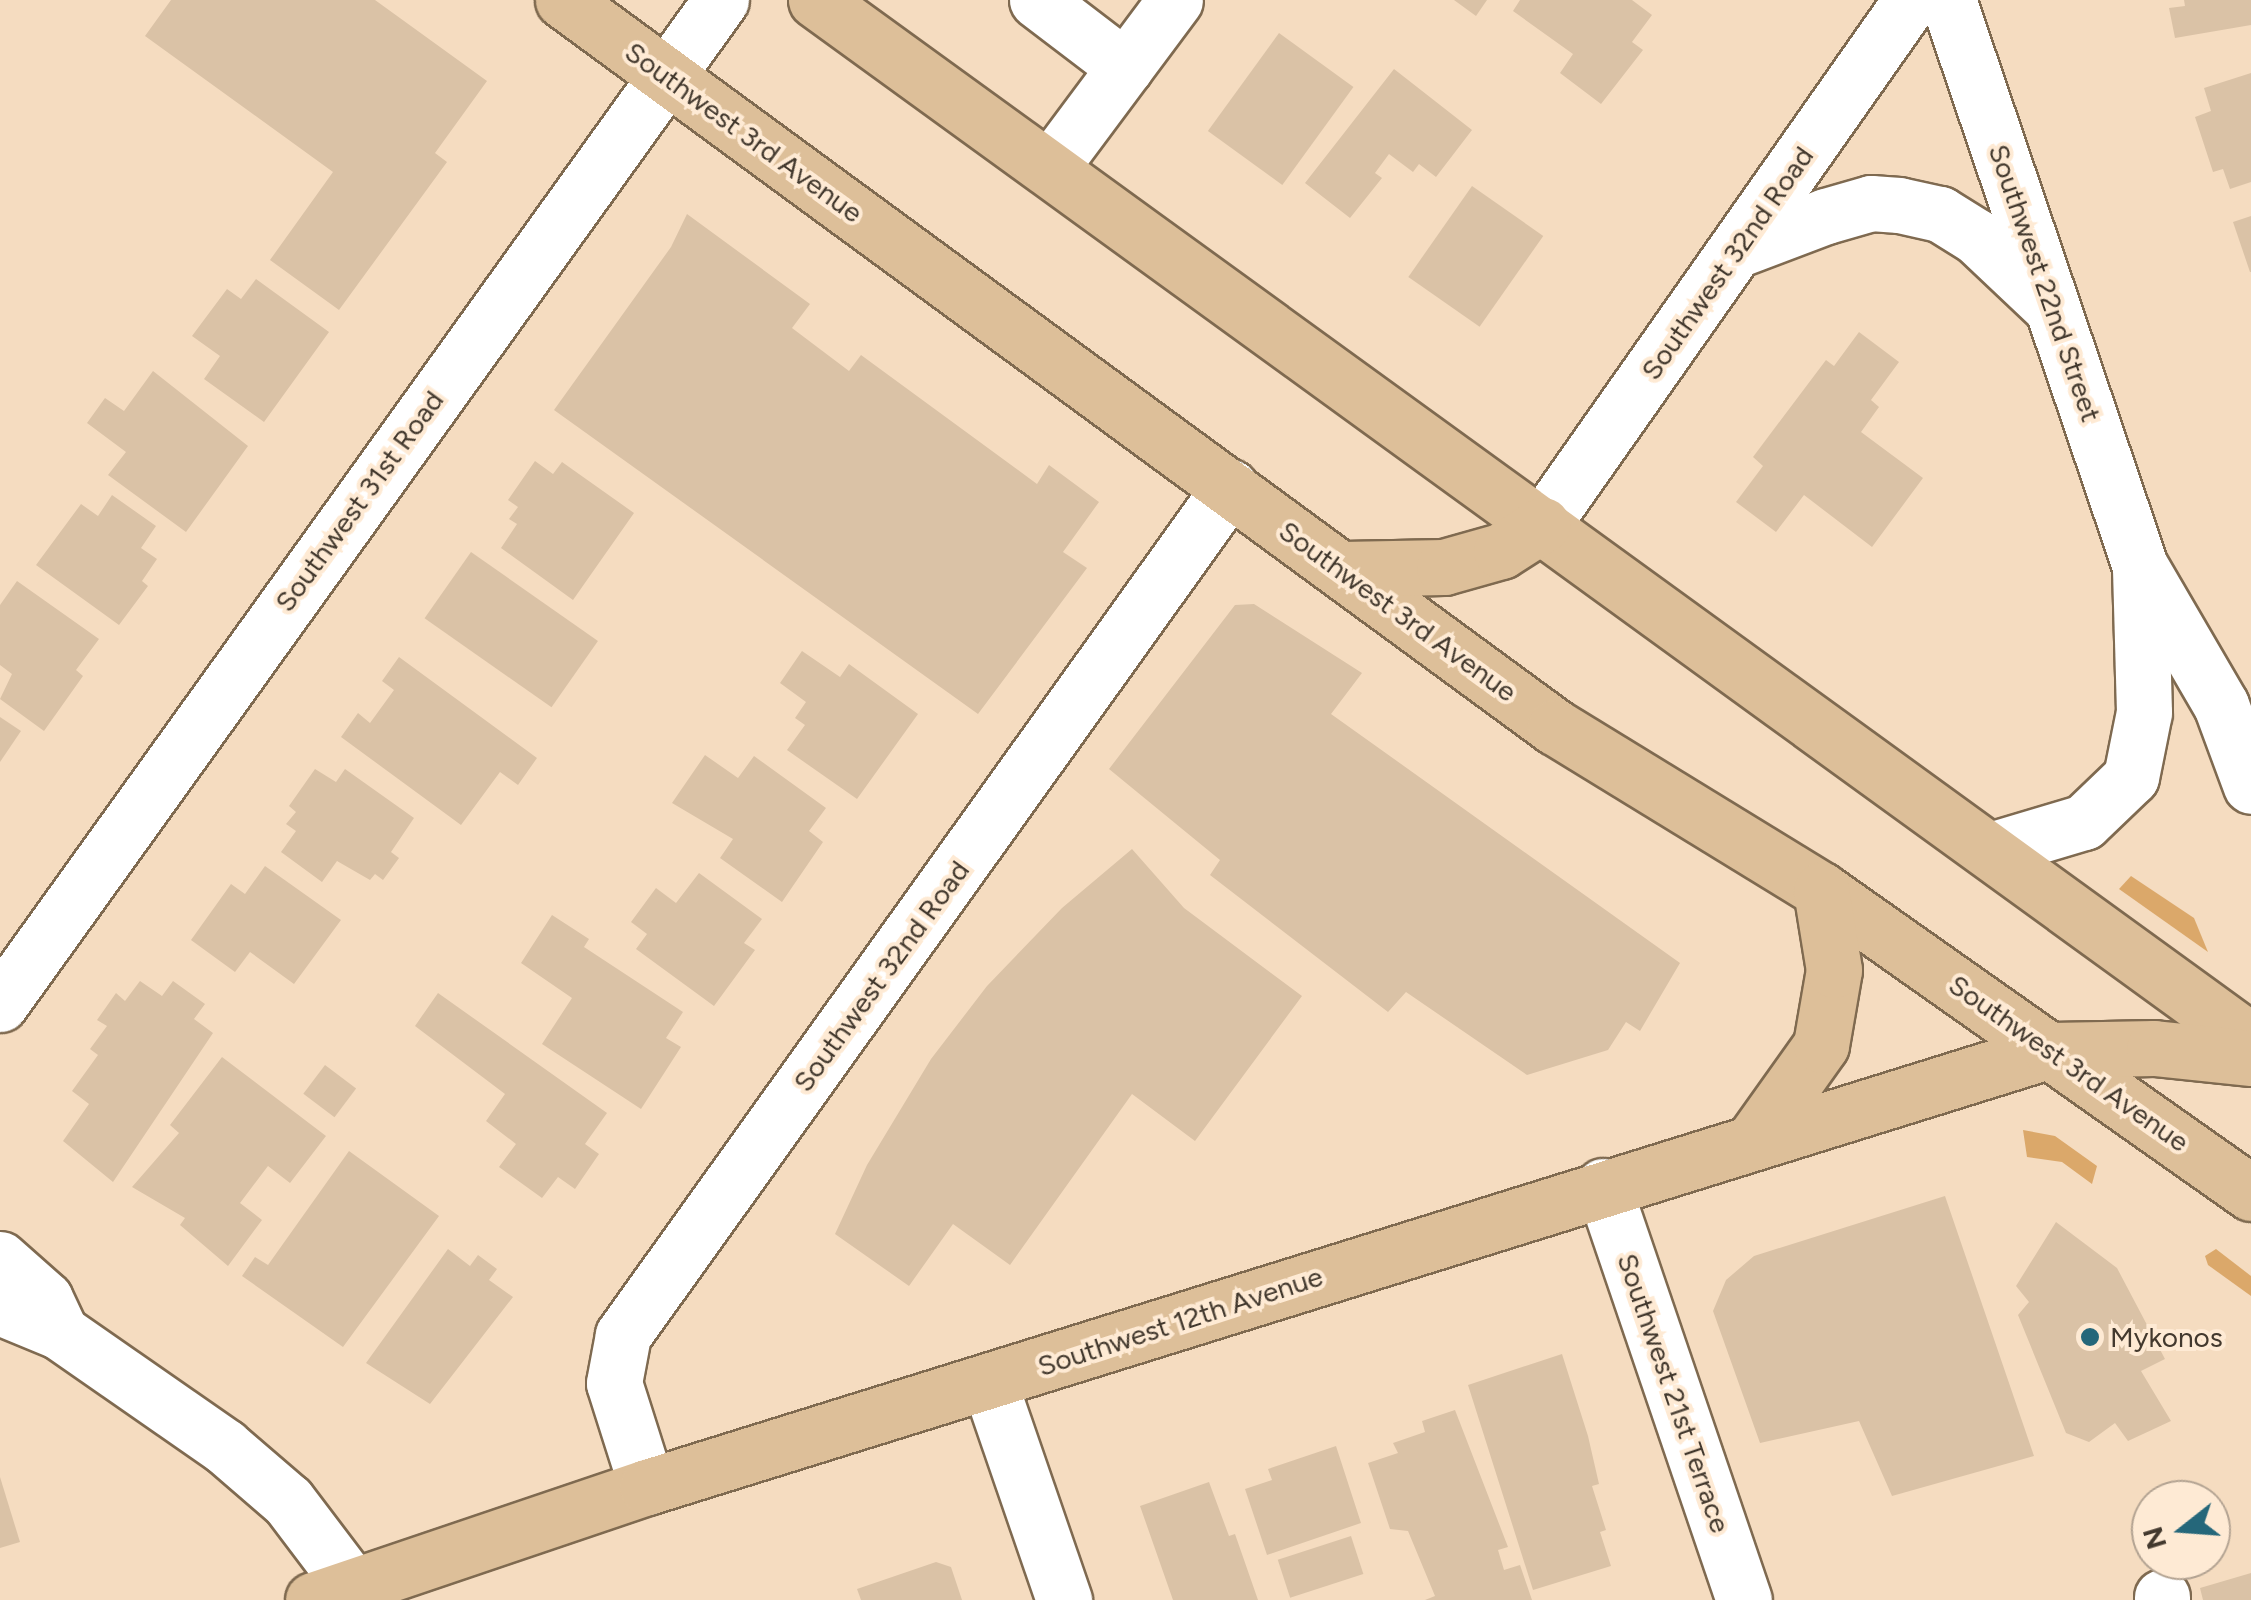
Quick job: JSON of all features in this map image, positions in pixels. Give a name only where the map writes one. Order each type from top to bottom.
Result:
[{"type":"main road","name":"Southwest 3rd Avenue","points":[[564,0],[1555,726],[1821,890],[2251,1193]]},
{"type":"main road","points":[[816,0],[2251,1041]]},
{"type":"main road","points":[[1342,569],[1444,566],[1501,551],[1542,525]]},
{"type":"main road","points":[[1755,1138],[1820,1045],[1834,970],[1821,890]]},
{"type":"main road","name":"Southwest 12th Avenue","points":[[344,1596],[647,1487],[1755,1138],[2050,1050],[2154,1048],[2251,1058]]},
{"type":"street","name":"Southwest 31st Road","points":[[0,1004],[721,0]]},
{"type":"street","points":[[1037,0],[1125,67]]},
{"type":"street","points":[[1050,168],[1175,0]]},
{"type":"street","name":"Southwest 32nd Road","points":[[1542,525],[1911,0]]},
{"type":"street","name":"Southwest 22nd Street","points":[[1948,0],[2140,566],[2221,706],[2251,786]]},
{"type":"street","points":[[1736,250],[1872,203],[1899,205],[1940,214],[1977,238],[2055,311]]},
{"type":"street","name":"Southwest 32nd Road","points":[[647,1487],[614,1383],[623,1335],[1230,488]]},
{"type":"street","name":"Southwest 22nd Street","points":[[1990,850],[2084,822],[2130,777],[2144,712],[2140,566]]},
{"type":"street","name":"Southwest 21st Terrace","points":[[1603,1186],[1744,1600]]},
{"type":"street","points":[[0,1260],[46,1299],[60,1332]]},
{"type":"street","points":[[0,1308],[60,1332],[154,1392],[264,1480],[344,1596]]},
{"type":"street","points":[[989,1382],[1064,1600]]},
{"type":"shaded area","points":[[2131,876],[2194,918],[2208,952],[2119,889]]},
{"type":"shaded area","points":[[2023,1130],[2055,1136],[2097,1166],[2092,1184],[2062,1162],[2027,1157]]},
{"type":"shaded area","points":[[2216,1249],[2251,1276],[2251,1296],[2208,1265],[2205,1256]]},
{"type":"building","points":[[171,0],[375,0],[487,81],[435,153],[447,162],[339,310],[270,260],[333,172],[145,36]]},
{"type":"building","points":[[1454,0],[1487,0],[1476,16]]},
{"type":"building","points":[[1520,0],[1632,0],[1652,15],[1632,42],[1643,50],[1601,104],[1560,73],[1573,54],[1513,11]]},
{"type":"building","points":[[2184,0],[2251,0],[2251,25],[2175,38],[2169,8],[2185,6]]},
{"type":"building","points":[[1279,33],[1353,87],[1282,185],[1208,131]]},
{"type":"building","points":[[1394,69],[1472,130],[1436,177],[1419,164],[1413,172],[1389,154],[1375,173],[1382,178],[1350,218],[1305,183]]},
{"type":"building","points":[[2251,73],[2251,182],[2230,189],[2223,169],[2213,172],[2195,117],[2211,111],[2204,88]]},
{"type":"building","points":[[1472,186],[1543,236],[1480,327],[1408,277]]},
{"type":"building","points":[[687,214],[810,304],[792,328],[849,371],[861,355],[1037,484],[1049,465],[1099,502],[1063,552],[1087,568],[978,714],[554,410],[671,247]]},
{"type":"building","points":[[2251,216],[2251,272],[2250,272],[2233,222]]},
{"type":"building","points":[[256,279],[329,332],[264,422],[204,379],[220,356],[192,336],[227,289],[241,299]]},
{"type":"building","points":[[1859,332],[1899,362],[1871,400],[1879,407],[1861,432],[1923,478],[1872,547],[1804,495],[1776,532],[1736,502],[1763,466],[1753,457],[1826,360],[1834,366]]},
{"type":"building","points":[[153,371],[248,446],[186,532],[108,475],[126,452],[87,423],[105,398],[124,411]]},
{"type":"building","points":[[535,461],[553,474],[562,462],[634,513],[573,600],[501,548],[517,524],[509,519],[518,507],[508,500]]},
{"type":"building","points":[[112,495],[156,526],[141,548],[157,559],[142,581],[148,586],[119,625],[36,565],[81,504],[98,516]]},
{"type":"building","points":[[471,552],[598,641],[552,707],[425,618]]},
{"type":"building","points":[[17,581],[99,639],[76,670],[83,676],[44,731],[0,699],[12,674],[0,665],[0,605]]},
{"type":"building","points":[[1254,604],[1362,673],[1331,714],[1680,963],[1640,1031],[1626,1022],[1608,1050],[1527,1075],[1406,992],[1388,1012],[1210,875],[1220,860],[1109,769],[1235,605]]},
{"type":"building","points":[[802,651],[840,677],[849,664],[918,714],[857,799],[787,750],[805,725],[795,718],[806,702],[780,683]]},
{"type":"building","points":[[399,657],[537,758],[518,785],[500,772],[461,825],[341,737],[358,713],[370,723],[394,690],[382,681]]},
{"type":"building","points":[[0,717],[21,731],[0,762]]},
{"type":"building","points":[[705,755],[738,778],[754,756],[826,808],[809,831],[823,842],[782,902],[720,858],[733,839],[672,803]]},
{"type":"building","points":[[315,769],[336,782],[345,769],[414,818],[391,852],[399,858],[383,880],[375,874],[370,880],[337,861],[322,882],[281,852],[296,831],[286,824],[296,812],[289,806]]},
{"type":"building","points":[[1132,849],[1184,908],[1302,996],[1195,1141],[1132,1094],[1010,1265],[953,1224],[909,1286],[835,1234],[867,1165],[931,1059],[987,986],[1062,908]]},
{"type":"building","points":[[265,866],[341,920],[294,984],[250,952],[235,972],[191,940],[231,884],[245,894]]},
{"type":"building","points":[[699,873],[762,919],[744,943],[755,950],[714,1006],[636,949],[647,934],[631,922],[656,888],[676,903]]},
{"type":"building","points":[[552,915],[589,939],[584,947],[683,1012],[666,1038],[681,1047],[641,1109],[542,1044],[572,998],[521,963]]},
{"type":"building","points":[[140,981],[162,996],[173,981],[205,1004],[194,1019],[213,1033],[113,1182],[63,1141],[89,1104],[72,1091],[98,1055],[90,1049],[107,1026],[97,1020],[116,993],[125,1001]]},
{"type":"building","points":[[438,993],[607,1113],[585,1144],[599,1154],[575,1189],[558,1177],[542,1198],[499,1167],[516,1144],[486,1121],[505,1094],[415,1026]]},
{"type":"building","points":[[222,1057],[326,1136],[290,1183],[268,1166],[240,1203],[262,1220],[228,1266],[180,1225],[185,1218],[132,1187],[179,1133],[170,1125]]},
{"type":"building","points":[[325,1065],[356,1088],[334,1117],[303,1094]]},
{"type":"building","points":[[349,1151],[439,1216],[343,1347],[242,1276],[255,1257],[268,1265]]},
{"type":"building","points":[[1945,1196],[2034,1456],[1892,1496],[1859,1421],[1760,1443],[1713,1311],[1726,1280],[1754,1256]]},
{"type":"building","name":"Mykonos","points":[[2056,1222],[2117,1268],[2165,1359],[2141,1371],[2171,1421],[2128,1441],[2115,1423],[2089,1442],[2066,1433],[2018,1315],[2029,1302],[2016,1286]]},
{"type":"building","points":[[448,1249],[470,1266],[478,1255],[497,1269],[489,1280],[513,1297],[430,1404],[366,1363]]},
{"type":"building","points":[[1562,1354],[1588,1436],[1599,1484],[1592,1486],[1606,1530],[1600,1532],[1611,1566],[1533,1590],[1468,1385]]},
{"type":"building","points":[[1455,1410],[1508,1547],[1498,1550],[1504,1570],[1520,1565],[1532,1600],[1425,1600],[1435,1596],[1408,1531],[1390,1529],[1368,1463],[1398,1453],[1393,1443],[1425,1432],[1422,1421]]},
{"type":"building","points":[[1336,1446],[1361,1523],[1267,1555],[1245,1489],[1272,1480],[1268,1469]]},
{"type":"building","points":[[0,1477],[20,1542],[0,1548]]},
{"type":"building","points":[[1209,1482],[1229,1536],[1235,1534],[1258,1600],[1173,1600],[1140,1506]]},
{"type":"building","points":[[1351,1536],[1363,1574],[1290,1598],[1278,1560]]},
{"type":"building","points":[[936,1562],[951,1567],[962,1600],[861,1600],[857,1589]]},
{"type":"building","points":[[2251,1573],[2251,1600],[2203,1600],[2200,1588]]},
{"type":"place","name":"Mykonos","points":[[2090,1337]]}]
